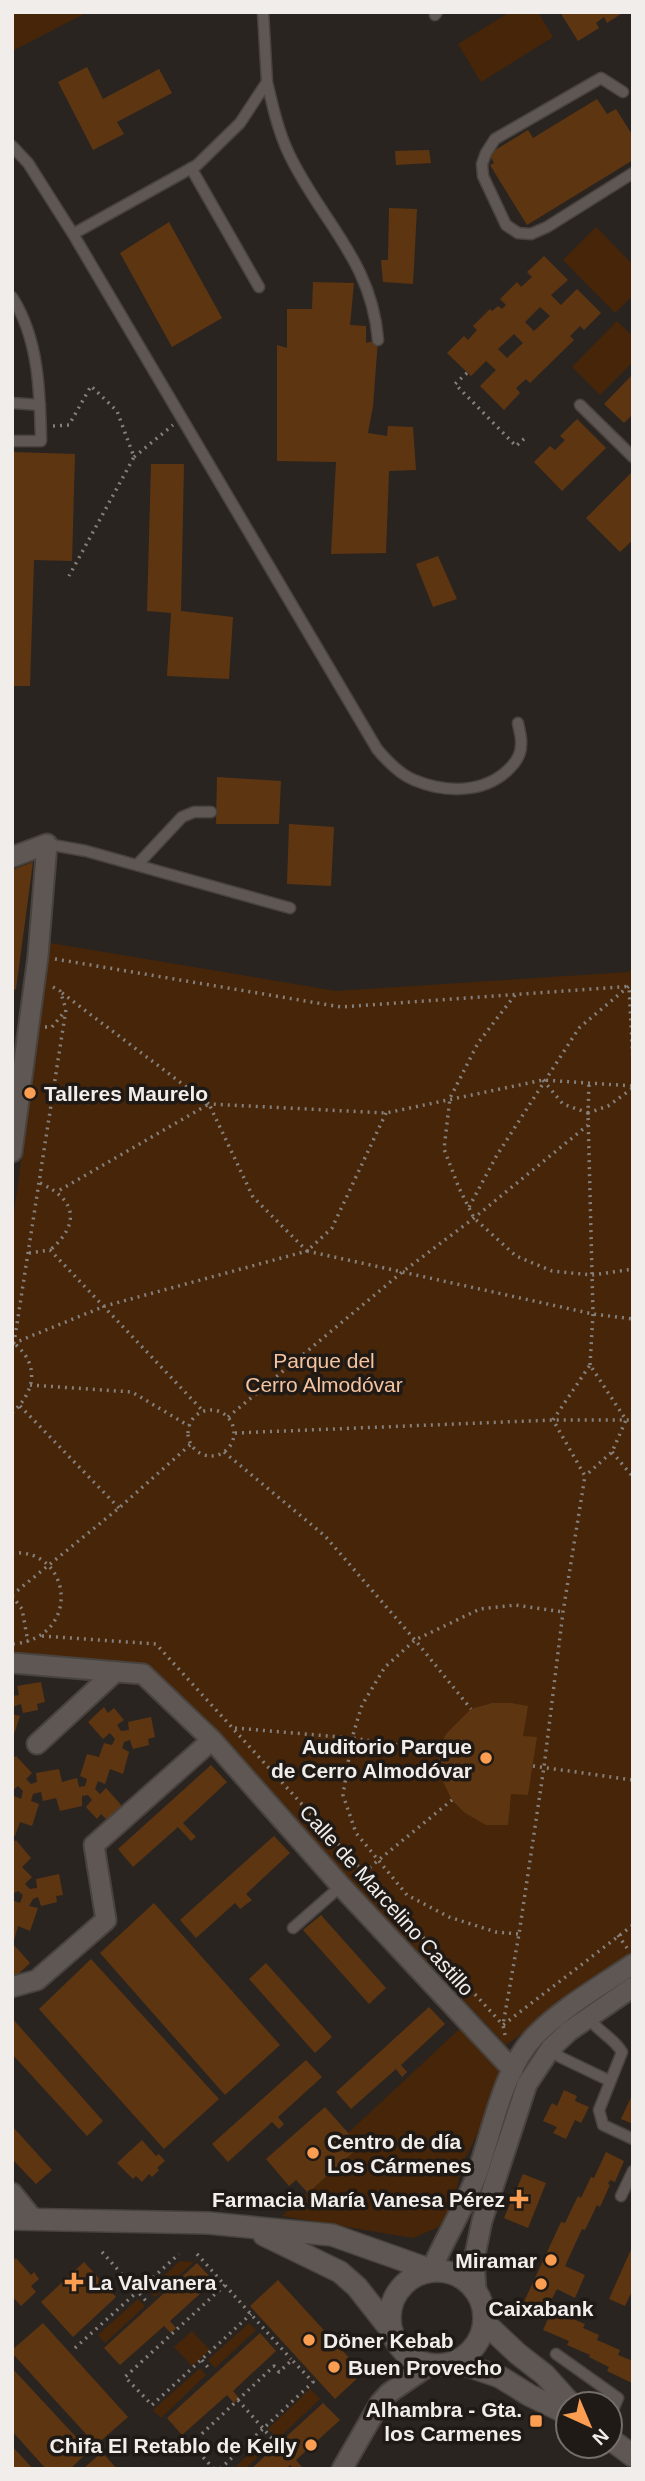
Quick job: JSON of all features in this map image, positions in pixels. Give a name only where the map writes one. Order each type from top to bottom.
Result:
[{"type":"main road","points":[[23,2219],[208,2223],[332,2235],[431,2270],[448,2271],[464,2278],[476,2290],[483,2305],[485,2323],[476,2346],[456,2362]]},
{"type":"main road","points":[[250,2228],[340,2272],[357,2287],[390,2329],[401,2350],[430,2365],[456,2362],[500,2377],[554,2407]]},
{"type":"main road","points":[[390,2329],[390,2309],[398,2291],[412,2277],[431,2270]]},
{"type":"main road","points":[[485,2323],[558,2390]]},
{"type":"street","points":[[12,857],[47,844],[38,956],[12,1152]]},
{"type":"street","points":[[12,1006],[33,990]]},
{"type":"street","name":"Calle de Marcelino Castillo","points":[[12,1662],[143,1674],[212,1740],[341,1886],[513,2070]]},
{"type":"street","points":[[37,1744],[115,1672]]},
{"type":"street","points":[[12,1987],[37,1980],[106,1920],[94,1845],[212,1740]]},
{"type":"street","points":[[431,2270],[466,2200],[518,2058],[534,2037],[555,2019],[633,1964]]},
{"type":"street","points":[[476,2290],[474,2260],[486,2205],[527,2084],[551,2048],[633,1987]]},
{"type":"street","points":[[12,2193],[23,2219]]},
{"type":"street","points":[[342,2469],[380,2403],[389,2393],[430,2365]]},
{"type":"lane","points":[[263,12],[267,82],[276,120],[290,156],[347,248],[369,290],[378,340]]},
{"type":"lane","points":[[623,92],[601,78],[495,138],[485,153],[483,176],[506,225],[518,233],[531,234],[547,227],[633,173]]},
{"type":"lane","points":[[73,234],[197,165],[240,124],[267,82]]},
{"type":"lane","points":[[12,146],[28,163],[73,234],[377,749],[390,764],[412,779],[436,787],[462,790],[486,785],[516,762],[522,745],[518,723]]},
{"type":"lane","points":[[191,168],[259,288]]},
{"type":"lane","points":[[12,297],[20,309],[35,355],[41,441],[12,441]]},
{"type":"lane","points":[[12,402],[40,405]]},
{"type":"lane","points":[[580,405],[633,457]]},
{"type":"lane","points":[[137,866],[182,817],[194,812],[211,812]]},
{"type":"lane","points":[[47,844],[290,908]]},
{"type":"lane","points":[[293,1928],[341,1886]]},
{"type":"lane","points":[[589,2018],[596,2029],[617,2042],[622,2052],[599,2110],[603,2125],[633,2139]]},
{"type":"lane","points":[[551,2048],[560,2057],[610,2081]]},
{"type":"lane","points":[[621,2196],[633,2171]]},
{"type":"lane","points":[[556,2354],[607,2390]]},
{"type":"path","points":[[466,374],[455,384],[516,446],[525,438]]},
{"type":"path","points":[[40,426],[69,425],[91,386],[117,411],[134,457]]},
{"type":"path","points":[[69,576],[134,457],[182,419]]},
{"type":"path","points":[[38,956],[341,1007],[632,984]]},
{"type":"path","points":[[632,984],[633,1062]]},
{"type":"path","points":[[469,1207],[496,1155],[579,1028],[632,984]]},
{"type":"path","points":[[33,990],[50,985],[60,991],[209,1104],[253,1197],[307,1251],[593,1314],[633,1319]]},
{"type":"path","points":[[13,1343],[66,1009],[60,991]]},
{"type":"path","points":[[515,995],[478,1043],[450,1098],[444,1149],[458,1188],[474,1218],[516,1256],[552,1271],[592,1275],[633,1269]]},
{"type":"path","points":[[544,1080],[564,1104],[588,1113],[608,1106],[633,1087]]},
{"type":"path","points":[[58,1191],[209,1104],[386,1113],[544,1080],[633,1087]]},
{"type":"path","points":[[552,1420],[590,1364],[593,1314],[589,1083]]},
{"type":"path","points":[[13,1343],[105,1306],[307,1251],[332,1228],[386,1113]]},
{"type":"path","points":[[228,1417],[401,1273],[474,1218],[588,1125]]},
{"type":"path","points":[[28,1253],[50,1250],[64,1238],[70,1221],[67,1202],[58,1191],[40,1183]]},
{"type":"path","points":[[50,1250],[202,1411]]},
{"type":"path","points":[[12,1413],[26,1399],[32,1366],[26,1353],[13,1343]]},
{"type":"path","points":[[590,1364],[626,1420]]},
{"type":"path","points":[[30,1385],[132,1392],[190,1426]]},
{"type":"path","points":[[20,1406],[119,1508]]},
{"type":"path","points":[[216,1410],[232,1422],[234,1433],[224,1452],[209,1456],[196,1450],[191,1444],[188,1432],[192,1420],[202,1411],[216,1410]]},
{"type":"path","points":[[234,1433],[552,1420],[633,1420]]},
{"type":"path","points":[[552,1420],[585,1476]]},
{"type":"path","points":[[513,2070],[503,2025],[544,1767],[563,1612],[585,1476],[612,1452],[626,1420]]},
{"type":"path","points":[[28,1642],[22,1609],[12,1595],[119,1508],[191,1444]]},
{"type":"path","points":[[224,1452],[325,1536],[471,1709]]},
{"type":"path","points":[[612,1452],[633,1477]]},
{"type":"path","points":[[12,1553],[30,1554],[49,1566],[58,1579],[62,1595],[60,1611],[53,1625],[41,1636],[28,1642],[12,1643]]},
{"type":"path","points":[[519,1934],[496,1931],[449,1917],[407,1895],[356,1833],[343,1795],[352,1738],[362,1704],[385,1667],[415,1640],[480,1609],[515,1605],[563,1612]]},
{"type":"path","points":[[41,1636],[156,1644],[503,2025]]},
{"type":"path","points":[[233,1728],[352,1738],[438,1751]]},
{"type":"path","points":[[533,1766],[633,1780]]},
{"type":"path","points":[[364,1873],[377,1859],[452,1800]]},
{"type":"path","points":[[503,2025],[633,1924]]},
{"type":"path","points":[[102,2252],[148,2301]]},
{"type":"path","points":[[75,2348],[179,2254]]},
{"type":"path","points":[[197,2254],[313,2382],[220,2469]]},
{"type":"path","points":[[225,2285],[125,2377],[152,2405],[251,2315]]},
{"type":"path","points":[[202,2360],[211,2370]]},
{"type":"path","points":[[214,2469],[191,2444],[274,2366],[279,2372],[292,2360]]},
{"type":"path","points":[[238,2400],[275,2442]]},
{"type":"green space","points":[[12,12],[88,12],[12,51]]},
{"type":"green space","points":[[510,12],[538,12],[553,37],[481,82],[458,44]]},
{"type":"green space","points":[[596,227],[633,265],[633,295],[615,313],[563,260]]},
{"type":"green space","points":[[617,321],[633,337],[633,362],[600,395],[572,367]]},
{"type":"green space","name":"Parque del Cerro Almodóvar","points":[[50,943],[336,991],[629,972],[633,966],[633,1955],[506,2045],[146,1664],[12,1656],[12,1228]]},
{"type":"green space","points":[[467,2022],[511,2068],[462,2164],[453,2206],[439,2227],[413,2238],[282,2216],[360,2146],[348,2133]]},
{"type":"green space","points":[[180,2261],[194,2262],[155,2297],[148,2290]]},
{"type":"green space","points":[[138,2299],[145,2306],[105,2343],[98,2335]]},
{"type":"green space","points":[[249,2323],[256,2330],[215,2368],[208,2360]]},
{"type":"green space","points":[[192,2331],[210,2350],[192,2366],[174,2347]]},
{"type":"green space","points":[[200,2368],[206,2375],[161,2418],[153,2410]]},
{"type":"green space","points":[[310,2389],[320,2399],[278,2439],[268,2429]]},
{"type":"green space","points":[[266,2438],[272,2444],[245,2469],[233,2469]]},
{"type":"building","points":[[560,12],[624,12],[607,23],[604,17],[596,23],[599,28],[578,41]]},
{"type":"building","points":[[87,67],[103,99],[159,69],[172,93],[117,122],[124,134],[93,150],[58,82]]},
{"type":"building","points":[[597,99],[607,114],[616,109],[633,136],[633,160],[527,225],[490,165],[494,163],[489,154],[528,130],[533,138]]},
{"type":"building","points":[[429,150],[431,163],[396,165],[395,151]]},
{"type":"building","points":[[389,208],[417,209],[413,284],[383,282],[381,260],[388,260]]},
{"type":"building","points":[[169,222],[222,318],[172,347],[120,253]]},
{"type":"building","points":[[544,256],[568,280],[551,295],[561,305],[577,289],[601,313],[584,330],[580,326],[570,336],[574,340],[530,383],[526,379],[516,388],[520,393],[504,410],[480,386],[496,370],[486,361],[471,376],[447,353],[464,336],[468,340],[477,330],[473,326],[490,309],[492,311],[498,306],[502,309],[506,305],[500,299],[517,282],[521,287],[532,277],[527,272]],"holes":[[[540,307],[550,316],[534,331],[525,322]],[[514,334],[523,343],[507,358],[498,349]]]},
{"type":"building","points":[[313,282],[354,283],[350,325],[366,326],[366,343],[378,340],[368,433],[387,436],[388,426],[413,427],[416,470],[389,471],[386,553],[331,554],[336,462],[277,461],[277,345],[287,348],[287,309],[312,309]]},
{"type":"building","points":[[633,374],[633,414],[624,423],[604,404]]},
{"type":"building","points":[[577,419],[606,448],[562,491],[534,462],[550,446],[555,450],[565,440],[560,436]]},
{"type":"building","points":[[12,452],[75,454],[72,561],[34,560],[30,686],[12,686]]},
{"type":"building","points":[[151,464],[184,464],[181,611],[233,617],[229,679],[167,676],[171,613],[147,611]]},
{"type":"building","points":[[631,473],[633,540],[620,552],[586,518]]},
{"type":"building","points":[[438,556],[457,599],[433,607],[416,564]]},
{"type":"building","points":[[217,777],[281,781],[279,824],[216,824]]},
{"type":"building","points":[[289,824],[334,827],[331,886],[287,884]]},
{"type":"building","points":[[33,862],[16,989],[12,991],[12,870]]},
{"type":"building","points":[[41,1682],[45,1702],[37,1704],[38,1710],[23,1713],[21,1704],[12,1707],[12,1696],[19,1695],[17,1686]]},
{"type":"building","name":"Auditorio Parque de Cerro Almodóvar","points":[[492,1703],[528,1706],[523,1736],[537,1737],[528,1795],[511,1794],[508,1825],[486,1825],[465,1813],[452,1800],[441,1778],[438,1751],[446,1734],[471,1709]]},
{"type":"building","points":[[104,1707],[108,1713],[114,1708],[124,1720],[117,1725],[121,1731],[129,1730],[128,1722],[151,1717],[155,1737],[148,1739],[149,1745],[133,1749],[130,1740],[124,1742],[122,1748],[129,1752],[123,1774],[110,1769],[105,1784],[98,1781],[95,1789],[100,1794],[106,1788],[122,1806],[107,1820],[101,1814],[97,1819],[86,1807],[92,1800],[88,1795],[82,1796],[82,1806],[60,1811],[56,1798],[43,1801],[41,1792],[33,1794],[31,1801],[39,1804],[32,1826],[20,1822],[15,1836],[12,1835],[12,1795],[21,1799],[23,1791],[18,1786],[12,1791],[12,1759],[16,1756],[32,1773],[26,1779],[31,1784],[37,1782],[36,1773],[59,1769],[62,1782],[77,1778],[79,1787],[85,1786],[87,1779],[80,1776],[87,1754],[99,1757],[104,1743],[112,1745],[115,1739],[110,1733],[103,1739],[88,1722]]},
{"type":"building","points":[[12,1714],[20,1716],[13,1737],[12,1737]]},
{"type":"building","points":[[211,1765],[227,1782],[183,1823],[196,1837],[191,1841],[178,1827],[133,1867],[118,1849]]},
{"type":"building","points":[[274,1836],[290,1853],[246,1894],[252,1900],[240,1909],[235,1903],[196,1938],[180,1920]]},
{"type":"building","points":[[16,1840],[31,1858],[22,1867],[32,1877],[25,1884],[30,1889],[37,1888],[36,1879],[59,1874],[63,1895],[56,1896],[57,1902],[41,1906],[38,1897],[33,1899],[29,1906],[38,1908],[30,1931],[18,1926],[13,1944],[12,1900],[20,1903],[23,1895],[18,1891],[12,1894],[12,1843]]},
{"type":"building","points":[[154,1903],[280,2045],[225,2095],[100,1953]]},
{"type":"building","points":[[321,1915],[386,1988],[369,2004],[303,1930]]},
{"type":"building","points":[[15,1946],[30,1963],[15,1977],[12,1974],[12,1948]]},
{"type":"building","points":[[91,1959],[219,2099],[164,2149],[39,2009]]},
{"type":"building","points":[[266,1963],[332,2037],[315,2053],[249,1979]]},
{"type":"building","points":[[429,2007],[445,2024],[401,2065],[407,2072],[402,2077],[396,2069],[351,2109],[336,2092]]},
{"type":"building","points":[[12,2018],[103,2121],[87,2136],[12,2054]]},
{"type":"building","points":[[306,2060],[322,2077],[278,2117],[284,2124],[279,2129],[272,2122],[228,2162],[212,2144]]},
{"type":"building","points":[[564,2090],[577,2096],[575,2101],[589,2107],[581,2123],[575,2120],[566,2139],[553,2133],[557,2127],[543,2121],[552,2103],[557,2106]]},
{"type":"building","points":[[633,2093],[633,2124],[621,2119]]},
{"type":"building","name":"Centro de día Los Cármenes","points":[[325,2107],[360,2146],[308,2193],[296,2180],[289,2186],[266,2159]]},
{"type":"building","points":[[12,2126],[52,2170],[36,2184],[12,2159]]},
{"type":"building","points":[[142,2140],[156,2156],[159,2154],[165,2161],[152,2177],[149,2174],[142,2182],[136,2176],[133,2179],[117,2163]]},
{"type":"building","points":[[606,2152],[624,2161],[615,2182],[610,2180],[600,2207],[597,2205],[585,2230],[582,2229],[565,2266],[585,2275],[575,2298],[557,2289],[543,2316],[522,2306],[561,2222],[565,2223],[578,2196],[581,2198],[591,2177],[594,2178]]},
{"type":"building","points":[[523,2174],[546,2183],[528,2228],[504,2218]]},
{"type":"building","points":[[633,2245],[633,2289],[625,2306],[609,2299]]},
{"type":"building","points":[[16,2258],[31,2275],[34,2272],[39,2279],[31,2286],[36,2292],[21,2306],[12,2296],[12,2262]]},
{"type":"building","points":[[84,2262],[116,2297],[73,2337],[41,2302]]},
{"type":"building","points":[[197,2263],[214,2281],[170,2321],[176,2328],[171,2333],[164,2326],[120,2365],[104,2348]]},
{"type":"building","points":[[278,2280],[363,2373],[335,2399],[250,2306]]},
{"type":"building","points":[[552,2310],[585,2324],[583,2328],[599,2335],[597,2340],[620,2350],[618,2355],[633,2361],[632,2383],[607,2371],[609,2367],[589,2357],[590,2355],[567,2345],[569,2341],[543,2330]]},
{"type":"building","points":[[43,2323],[128,2417],[96,2445],[12,2353],[12,2350]]},
{"type":"building","points":[[260,2333],[276,2351],[233,2391],[239,2398],[234,2403],[227,2395],[182,2435],[167,2418]]},
{"type":"building","points":[[12,2368],[89,2451],[70,2469],[46,2469],[12,2431]]},
{"type":"building","points":[[323,2403],[340,2420],[296,2460],[302,2467],[300,2469],[294,2469],[290,2465],[286,2469],[251,2469]]},
{"type":"building","points":[[12,2446],[33,2469],[12,2469]]},
{"type":"building","points":[[102,2452],[117,2469],[83,2469]]},
{"type":"place","name":"Talleres Maurelo","points":[[30,1093]]},
{"type":"place","name":"Auditorio Parque de Cerro Almodóvar","points":[[486,1758]]},
{"type":"place","name":"Centro de día Los Cármenes","points":[[313,2153]]},
{"type":"place","name":"Farmacia María Vanesa Pérez","points":[[519,2199]]},
{"type":"place","name":"Miramar","points":[[551,2260]]},
{"type":"place","name":"La Valvanera","points":[[74,2282]]},
{"type":"place","name":"Caixabank","points":[[541,2284]]},
{"type":"place","name":"Döner Kebab","points":[[309,2340]]},
{"type":"place","name":"Buen Provecho","points":[[334,2367]]},
{"type":"place","name":"Alhambra - Gta. los Carmenes","points":[[536,2421]]},
{"type":"place","name":"Chifa El Retablo de Kelly","points":[[311,2445]]}]
